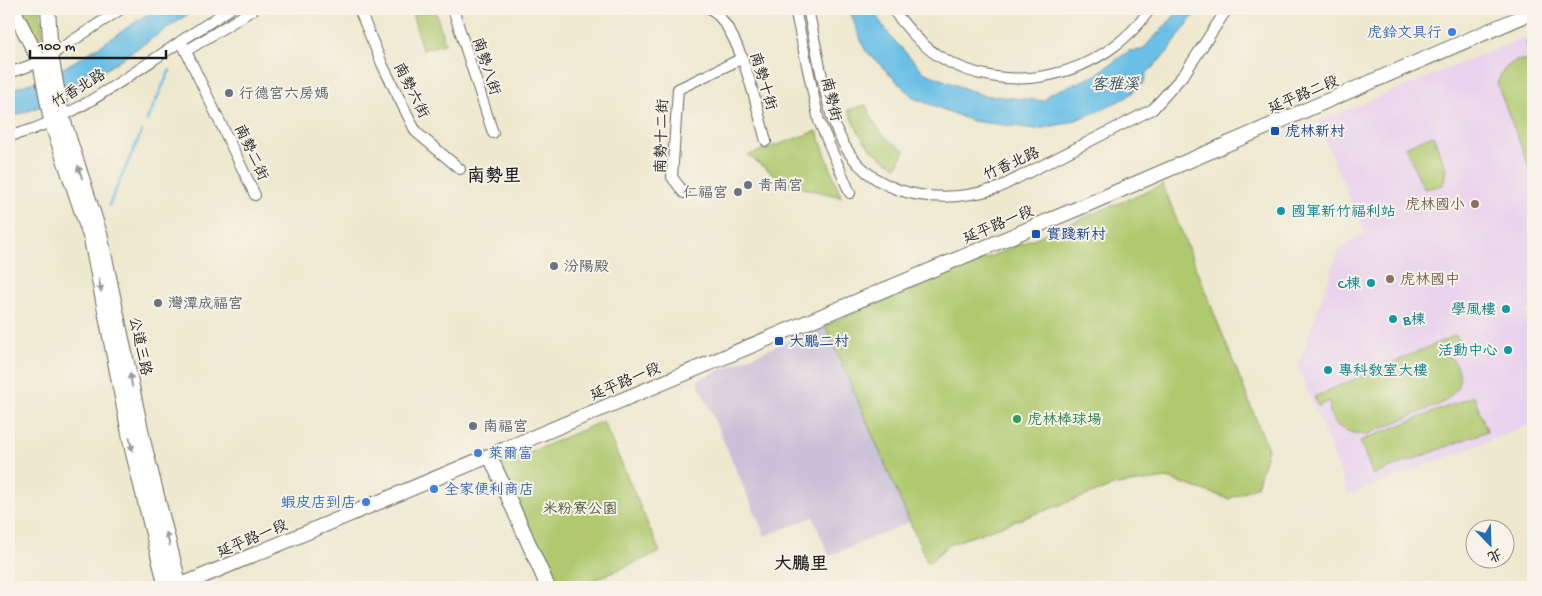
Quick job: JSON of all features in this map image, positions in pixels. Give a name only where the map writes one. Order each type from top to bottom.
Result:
[{"type":"street","points":[[13,9],[46,59]]},
{"type":"street","points":[[46,59],[48,9]]},
{"type":"street","points":[[9,73],[46,59],[121,9]]},
{"type":"street","name":"竹香北路","points":[[9,136],[56,118],[184,44],[230,9]]},
{"type":"street","points":[[184,44],[254,9]]},
{"type":"street","name":"南勢六街","points":[[359,9],[383,66],[416,132],[460,168]]},
{"type":"street","name":"南勢八街","points":[[453,9],[493,133]]},
{"type":"street","name":"南勢十街","points":[[712,9],[719,14],[743,58],[766,140]]},
{"type":"street","name":"南勢街","points":[[795,9],[819,121],[850,193]]},
{"type":"street","name":"竹香北路","points":[[808,9],[834,120],[852,158],[867,172],[887,186],[908,194],[929,197],[977,194],[998,188],[1153,109],[1185,73],[1227,9]]},
{"type":"street","points":[[892,9],[922,43],[938,56],[984,74],[1014,79],[1055,74],[1078,67],[1101,56],[1121,43],[1138,26],[1150,9]]},
{"type":"street","name":"延平路二段","points":[[1086,205],[1533,12]]},
{"type":"street","name":"南勢二街","points":[[184,44],[255,195]]},
{"type":"street","name":"南勢十二街","points":[[684,193],[672,176],[678,88],[743,58]]},
{"type":"street","name":"公道三路","points":[[46,59],[56,118],[91,240],[132,449],[176,587]]},
{"type":"street","name":"延平路一段","points":[[176,587],[1086,205]]},
{"type":"street","points":[[490,456],[548,587]]},
{"type":"shaded area","name":"虎林國中","points":[[1533,34],[1533,308],[1525,312],[1533,333],[1533,424],[1349,495],[1298,366],[1340,247],[1365,234],[1317,122]]},
{"type":"shaded area","points":[[825,325],[910,522],[829,556],[813,517],[765,536],[697,380]]},
{"type":"green space","points":[[20,9],[40,9],[44,41],[36,43]]},
{"type":"green space","points":[[411,9],[435,9],[445,44],[422,50]]},
{"type":"green space","points":[[1533,40],[1533,61],[1526,43]]},
{"type":"green space","points":[[1520,60],[1533,61],[1533,177],[1497,84],[1502,72],[1510,64]]},
{"type":"green space","points":[[866,105],[873,120],[885,137],[905,150],[897,167],[872,150],[857,130],[848,110]]},
{"type":"green space","points":[[817,131],[841,197],[787,184],[748,155]]},
{"type":"green space","points":[[1433,135],[1446,169],[1443,185],[1424,189],[1405,147]]},
{"type":"green space","name":"虎林棒球場","points":[[1163,185],[1268,449],[1257,486],[1229,499],[1167,478],[1116,485],[948,545],[928,564],[825,325]]},
{"type":"green space","points":[[1456,335],[1461,345],[1444,352],[1456,365],[1460,378],[1455,391],[1442,403],[1368,434],[1353,433],[1340,427],[1331,416],[1330,401],[1318,406],[1314,397]]},
{"type":"green space","points":[[1474,396],[1487,431],[1373,475],[1360,441]]},
{"type":"green space","name":"米粉寮公園","points":[[603,421],[660,552],[578,587],[554,587],[501,465]]},
{"type":"water","points":[[155,9],[196,9],[63,98],[9,118],[9,90],[48,76],[85,56]]},
{"type":"water","name":"客雅溪","points":[[849,9],[872,9],[889,35],[925,73],[982,95],[1044,101],[1049,94],[1094,76],[1129,51],[1142,50],[1181,9],[1198,9],[1167,53],[1146,74],[1144,82],[1127,97],[1068,123],[1037,129],[972,121],[914,98],[865,50]]},
{"type":"waterway","points":[[147,120],[170,70]]},
{"type":"waterway","points":[[109,205],[142,131]]},
{"type":"place","name":"虎鈴文具行","points":[[1452,32]]},
{"type":"place","name":"行德宮六房媽","points":[[229,93]]},
{"type":"place","name":"虎林新村","points":[[1275,131]]},
{"type":"place","name":"青南宫","points":[[748,185]]},
{"type":"place","name":"仁福宫","points":[[738,192]]},
{"type":"place","name":"虎林國小","points":[[1475,204]]},
{"type":"place","name":"國軍新竹福利站","points":[[1281,211]]},
{"type":"place","name":"實踐新村","points":[[1036,234]]},
{"type":"place","name":"汾陽殿","points":[[554,266]]},
{"type":"place","name":"虎林國中","points":[[1390,279]]},
{"type":"place","name":"C棟","points":[[1371,283]]},
{"type":"place","name":"灣潭成福宮","points":[[158,303]]},
{"type":"place","name":"學風樓","points":[[1506,309]]},
{"type":"place","name":"B棟","points":[[1393,319]]},
{"type":"place","name":"大鵬二村","points":[[779,341]]},
{"type":"place","name":"活動中心","points":[[1508,350]]},
{"type":"place","name":"專科教室大樓","points":[[1328,370]]},
{"type":"place","name":"虎林棒球場","points":[[1017,419]]},
{"type":"place","name":"南福宮","points":[[473,426]]},
{"type":"place","name":"萊爾富","points":[[478,453]]},
{"type":"place","name":"全家便利商店","points":[[434,489]]},
{"type":"place","name":"蝦皮店到店","points":[[366,502]]},
{"type":"district","name":"南勢里","points":[[494,175]]},
{"type":"district","name":"大鵬里","points":[[801,563]]}]
